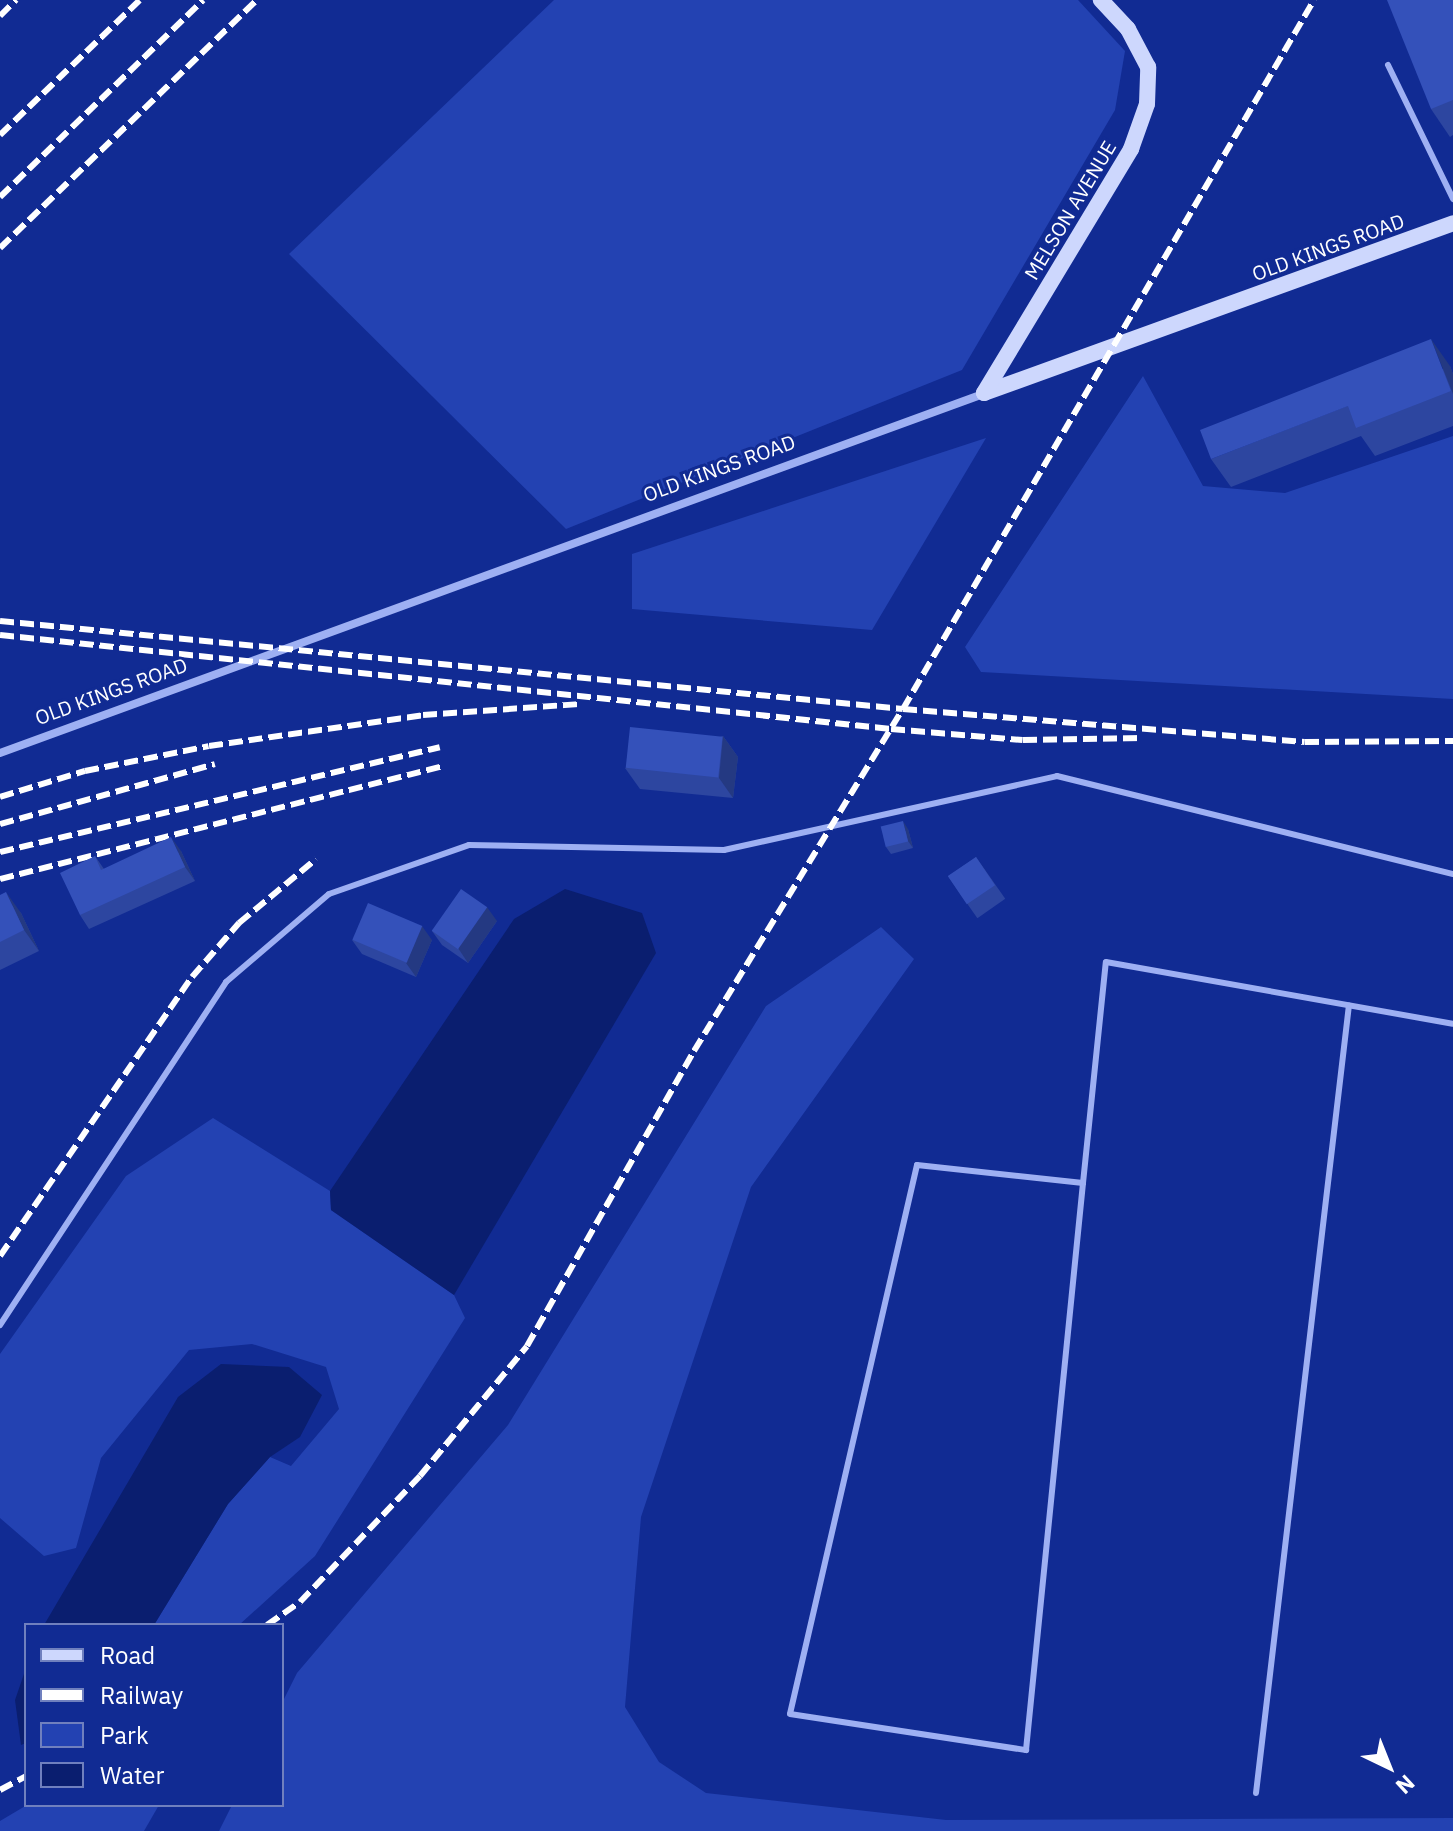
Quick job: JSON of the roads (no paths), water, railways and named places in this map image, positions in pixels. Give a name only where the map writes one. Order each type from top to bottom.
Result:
[{"type":"street","name":"MELSON AVENUE","points":[[984,393],[1131,149],[1147,104],[1148,67],[1128,29],[1101,0]]},
{"type":"street","name":"OLD KINGS ROAD","points":[[0,753],[1453,223]]},
{"type":"lane","points":[[1388,65],[1453,199]]},
{"type":"lane","points":[[0,1325],[226,982],[329,894],[469,845],[724,850],[1057,776],[1453,874]]},
{"type":"lane","points":[[1083,1183],[917,1165],[790,1714],[1026,1750],[1106,962],[1453,1024]]},
{"type":"lane","points":[[1256,1793],[1349,1005]]},
{"type":"water","points":[[565,889],[642,913],[656,953],[454,1295],[331,1210],[330,1191],[514,919]]},
{"type":"water","points":[[221,1364],[289,1367],[322,1395],[300,1437],[270,1457],[228,1504],[155,1623],[45,1623],[178,1397]]},
{"type":"water","points":[[24,1674],[24,1744],[21,1745],[15,1700]]},
{"type":"railway","points":[[0,16],[16,0]]},
{"type":"railway","points":[[0,135],[140,0]]},
{"type":"railway","points":[[0,197],[203,0]]},
{"type":"railway","points":[[0,248],[257,0]]},
{"type":"railway","points":[[270,1623],[300,1602],[420,1476],[527,1346],[694,1051],[903,709],[1314,0]]},
{"type":"railway","points":[[0,621],[903,709],[1305,742],[1453,741]]},
{"type":"railway","points":[[0,635],[891,729],[1023,740],[1143,738]]},
{"type":"railway","points":[[0,797],[85,771],[209,746],[423,715],[579,704]]},
{"type":"railway","points":[[0,852],[440,747]]},
{"type":"railway","points":[[0,824],[215,764]]},
{"type":"railway","points":[[0,879],[441,767]]},
{"type":"railway","points":[[0,1256],[192,977],[239,923],[316,859]]},
{"type":"railway","points":[[0,1790],[24,1777]]}]
